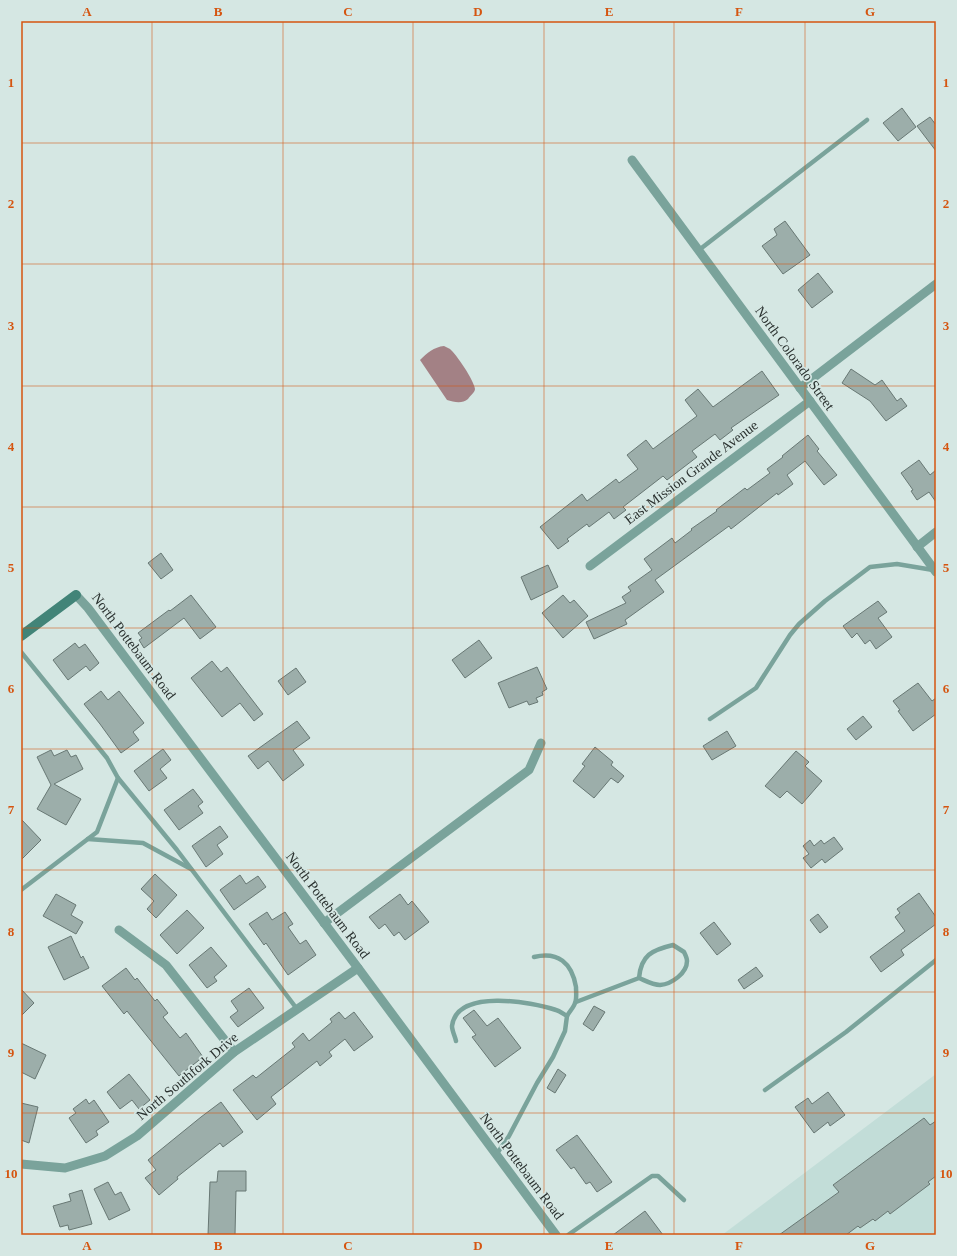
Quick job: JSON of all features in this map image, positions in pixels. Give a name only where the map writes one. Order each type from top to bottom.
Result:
[{"type":"street","name":"North Colorado Street","points":[[632,160],[935,571]]},
{"type":"street","points":[[800,388],[936,284]]},
{"type":"street","name":"East Mission Grande Avenue","points":[[590,566],[810,401]]},
{"type":"street","points":[[917,547],[936,532]]},
{"type":"street","points":[[21,636],[76,595]]},
{"type":"street","name":"North Pottebaum Road","points":[[76,595],[88,608],[556,1235]]},
{"type":"street","points":[[324,923],[529,770],[541,743]]},
{"type":"street","points":[[119,930],[166,965],[234,1052]]},
{"type":"street","name":"North Southfork Drive","points":[[21,1164],[65,1168],[105,1156],[137,1136],[234,1052],[358,968]]},
{"type":"lane","points":[[699,250],[867,120]]},
{"type":"lane","points":[[710,719],[756,688],[790,635],[799,624],[825,601],[870,567],[897,564],[935,571]]},
{"type":"lane","points":[[21,652],[107,758],[118,778],[192,870],[297,1009]]},
{"type":"lane","points":[[21,890],[97,832],[118,778]]},
{"type":"lane","points":[[88,839],[143,843],[192,870]]},
{"type":"lane","points":[[576,1002],[639,978],[662,985],[675,980],[684,970],[687,961],[684,952],[673,945],[660,948],[648,956],[640,967],[639,978]]},
{"type":"lane","points":[[496,1155],[510,1136],[537,1083],[553,1057],[565,1031],[567,1016],[576,1002],[575,980],[564,962],[555,957],[543,955],[534,957]]},
{"type":"lane","points":[[765,1090],[846,1032],[936,960]]},
{"type":"lane","points":[[456,1041],[452,1027],[455,1016],[467,1005],[483,1001],[536,1004],[558,1010],[567,1016]]},
{"type":"lane","points":[[568,1235],[652,1176],[658,1176],[684,1200]]},
{"type":"shaded area","points":[[444,346],[450,349],[456,356],[474,385],[474,391],[468,399],[463,402],[447,400],[420,360],[431,351]]},
{"type":"shaded area","points":[[936,1074],[936,1235],[722,1235]]},
{"type":"building","points":[[902,108],[916,127],[898,141],[883,123]]},
{"type":"building","points":[[930,117],[936,125],[936,151],[917,126]]},
{"type":"building","points":[[785,221],[810,255],[783,274],[762,246],[777,235],[774,229]]},
{"type":"building","points":[[818,273],[833,292],[812,308],[798,290]]},
{"type":"building","points":[[851,369],[875,385],[882,380],[897,401],[901,398],[907,406],[886,421],[870,401],[842,383]]},
{"type":"building","points":[[762,371],[779,395],[731,428],[733,430],[720,440],[715,434],[692,451],[697,457],[667,480],[663,476],[623,507],[626,510],[614,519],[609,512],[589,527],[587,524],[567,539],[569,541],[558,549],[540,527],[582,494],[587,501],[616,479],[619,483],[638,469],[627,455],[646,440],[653,449],[697,416],[685,400],[698,389],[713,407]]},
{"type":"building","points":[[808,435],[819,449],[817,451],[837,475],[824,485],[805,461],[787,475],[793,484],[778,495],[777,493],[731,529],[729,526],[655,580],[664,592],[625,620],[627,624],[594,639],[586,622],[626,603],[622,597],[631,591],[628,587],[652,570],[644,559],[672,538],[675,543],[745,488],[747,490],[770,473],[767,469]]},
{"type":"building","points":[[919,460],[930,475],[936,470],[936,502],[929,492],[917,500],[911,491],[913,490],[901,473]]},
{"type":"building","points":[[161,553],[173,570],[161,579],[148,563]]},
{"type":"building","points":[[548,565],[558,587],[531,600],[521,577]]},
{"type":"building","points":[[191,595],[216,627],[200,639],[184,618],[144,648],[139,640],[142,638],[138,633]]},
{"type":"building","points":[[563,595],[570,603],[574,600],[588,616],[563,638],[542,613]]},
{"type":"building","points":[[878,601],[887,612],[878,618],[892,637],[876,649],[870,640],[865,644],[857,633],[852,638],[843,626]]},
{"type":"building","points":[[479,640],[492,658],[465,678],[452,660]]},
{"type":"building","points":[[75,643],[79,648],[85,644],[99,663],[90,671],[86,666],[68,680],[53,660]]},
{"type":"building","points":[[212,661],[221,672],[227,667],[263,714],[254,721],[240,703],[222,717],[191,678]]},
{"type":"building","points":[[537,667],[547,689],[542,692],[543,695],[536,698],[538,702],[529,705],[527,701],[509,708],[498,683]]},
{"type":"building","points":[[296,668],[306,682],[288,695],[278,681]]},
{"type":"building","points":[[918,683],[932,701],[936,698],[936,714],[913,731],[898,711],[900,710],[893,701]]},
{"type":"building","points":[[101,691],[108,700],[119,691],[144,723],[133,732],[139,740],[121,753],[84,704]]},
{"type":"building","points":[[863,716],[872,727],[856,740],[847,729]]},
{"type":"building","points":[[297,721],[310,738],[293,750],[304,765],[283,781],[268,761],[258,769],[248,756]]},
{"type":"building","points":[[727,731],[736,746],[712,760],[703,746]]},
{"type":"building","points":[[595,747],[613,762],[611,765],[624,776],[618,783],[611,778],[594,798],[573,781],[585,766],[582,764]]},
{"type":"building","points":[[163,749],[171,760],[160,769],[167,778],[149,791],[134,771]]},
{"type":"building","points":[[51,750],[54,756],[67,750],[71,757],[76,755],[83,769],[54,784],[81,799],[66,825],[37,809],[51,785],[37,757]]},
{"type":"building","points":[[796,751],[809,762],[805,766],[822,781],[802,804],[787,791],[780,798],[765,786]]},
{"type":"building","points":[[193,789],[203,802],[198,806],[203,813],[179,830],[164,810]]},
{"type":"building","points":[[21,819],[41,840],[21,860]]},
{"type":"building","points":[[220,826],[228,837],[217,845],[223,854],[206,867],[192,846]]},
{"type":"building","points":[[834,837],[843,849],[825,863],[822,859],[811,868],[803,858],[809,854],[803,846],[810,840],[814,846],[821,840],[824,844]]},
{"type":"building","points":[[155,874],[177,895],[156,918],[147,909],[154,901],[141,889]]},
{"type":"building","points":[[240,875],[246,884],[258,876],[266,887],[234,910],[220,890]]},
{"type":"building","points":[[919,893],[936,917],[936,924],[901,950],[904,955],[881,972],[870,957],[905,931],[895,917],[900,913],[897,909]]},
{"type":"building","points":[[56,894],[76,905],[71,915],[83,922],[76,934],[43,916]]},
{"type":"building","points":[[400,894],[408,905],[412,901],[429,922],[405,940],[399,932],[394,936],[385,924],[379,929],[369,917]]},
{"type":"building","points":[[187,910],[204,928],[177,954],[160,935]]},
{"type":"building","points":[[267,912],[272,920],[285,912],[293,924],[288,927],[300,944],[306,940],[316,955],[288,975],[266,943],[264,945],[249,924]]},
{"type":"building","points":[[818,914],[828,927],[820,933],[810,920]]},
{"type":"building","points":[[714,922],[731,944],[717,955],[700,933]]},
{"type":"building","points":[[71,936],[81,958],[83,956],[89,968],[64,980],[48,947]]},
{"type":"building","points":[[211,947],[227,966],[214,977],[217,981],[207,988],[189,965]]},
{"type":"building","points":[[756,967],[763,976],[744,989],[738,980]]},
{"type":"building","points":[[126,968],[135,980],[137,978],[155,1001],[157,999],[168,1013],[163,1017],[180,1038],[186,1033],[203,1057],[179,1076],[127,1011],[124,1014],[102,986]]},
{"type":"building","points":[[249,988],[264,1008],[238,1027],[230,1017],[238,1011],[231,1001]]},
{"type":"building","points":[[21,989],[34,1003],[21,1016]]},
{"type":"building","points":[[594,1006],[605,1012],[593,1031],[583,1024]]},
{"type":"building","points":[[474,1010],[487,1026],[498,1018],[521,1048],[495,1067],[472,1037],[476,1035],[463,1018]]},
{"type":"building","points":[[339,1012],[345,1019],[354,1012],[373,1037],[354,1051],[345,1039],[329,1052],[332,1056],[320,1066],[317,1061],[271,1097],[276,1104],[257,1120],[233,1090],[253,1075],[256,1078],[295,1047],[292,1043],[303,1033],[309,1041],[332,1022],[330,1019]]},
{"type":"building","points":[[21,1043],[46,1055],[35,1079],[21,1072]]},
{"type":"building","points":[[558,1069],[566,1075],[555,1093],[547,1088]]},
{"type":"building","points":[[129,1074],[150,1100],[139,1109],[132,1100],[120,1109],[107,1092]]},
{"type":"building","points":[[828,1092],[845,1115],[830,1126],[828,1122],[814,1133],[795,1107],[808,1098],[812,1104]]},
{"type":"building","points":[[86,1099],[89,1104],[94,1100],[109,1122],[96,1131],[98,1135],[86,1143],[69,1118],[76,1113],[73,1109]]},
{"type":"building","points":[[221,1102],[243,1132],[223,1147],[220,1143],[177,1177],[178,1179],[159,1195],[145,1178],[156,1170],[148,1160]]},
{"type":"building","points":[[21,1103],[38,1107],[29,1143],[21,1140]]},
{"type":"building","points":[[924,1118],[930,1125],[936,1121],[936,1176],[928,1182],[930,1184],[890,1214],[888,1211],[875,1221],[873,1219],[860,1228],[858,1226],[846,1235],[779,1235],[839,1192],[833,1185]]},
{"type":"building","points":[[577,1135],[612,1182],[597,1192],[590,1182],[586,1184],[574,1167],[571,1169],[556,1150]]},
{"type":"building","points":[[218,1171],[246,1171],[246,1191],[236,1191],[235,1235],[208,1235],[210,1182],[217,1182]]},
{"type":"building","points":[[108,1182],[115,1195],[121,1192],[130,1210],[109,1220],[94,1189]]},
{"type":"building","points":[[82,1190],[92,1224],[69,1230],[68,1225],[60,1227],[53,1206],[71,1201],[69,1194]]},
{"type":"building","points":[[645,1211],[663,1235],[613,1235]]}]
